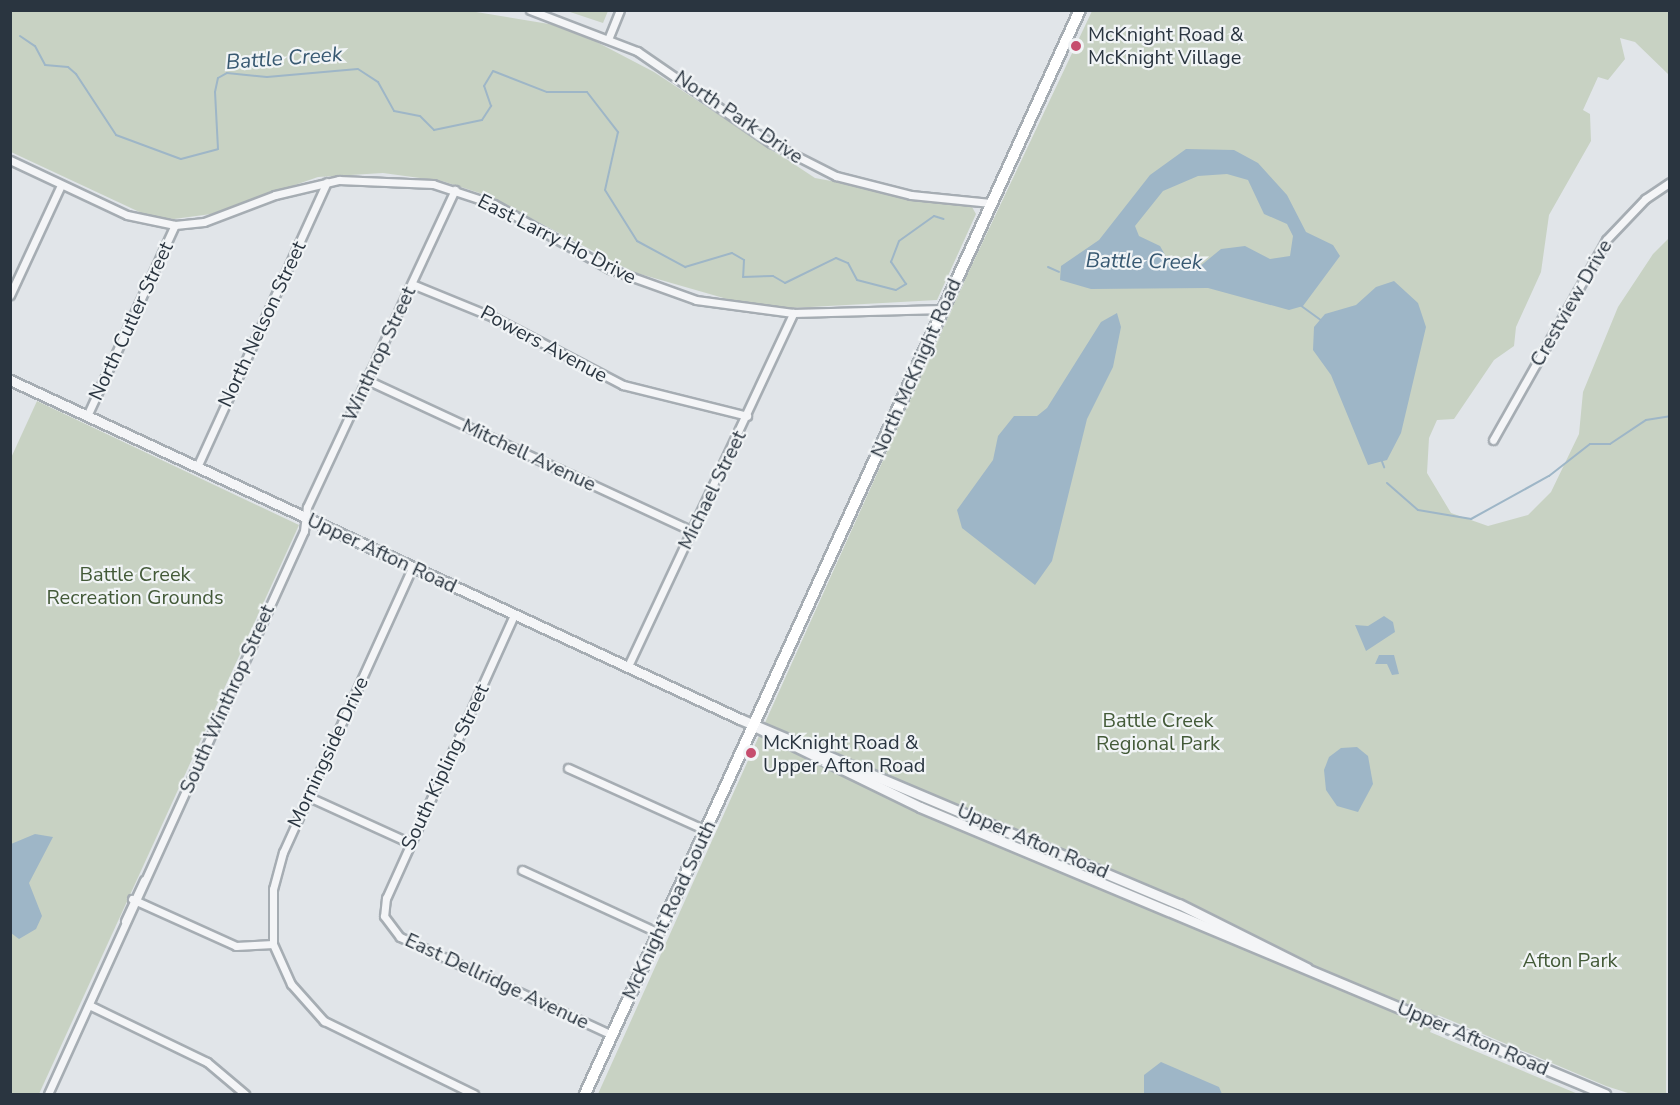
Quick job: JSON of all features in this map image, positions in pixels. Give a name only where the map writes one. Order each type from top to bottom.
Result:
[{"type":"main road","name":"North McKnight Road","points":[[754,725],[1080,11]]},
{"type":"main road","name":"McKnight Road South","points":[[585,1095],[754,725]]},
{"type":"street","name":"North Park Drive","points":[[530,10],[609,37],[681,77],[771,143],[836,176],[911,195],[991,203]]},
{"type":"street","points":[[609,37],[620,10]]},
{"type":"street","name":"East Larry Ho Drive","points":[[10,160],[147,222],[175,225],[204,222],[275,195],[327,182],[384,179],[455,190],[519,215],[637,280],[706,302],[793,313],[943,309]]},
{"type":"street","name":"North Nelson Street","points":[[196,467],[327,182]]},
{"type":"street","name":"Crestview Drive","points":[[1493,440],[1606,240],[1645,199],[1670,182]]},
{"type":"street","points":[[10,295],[62,185]]},
{"type":"street","name":"Winthrop Street","points":[[306,518],[455,190]]},
{"type":"street","name":"North Cutler Street","points":[[87,416],[175,225]]},
{"type":"street","name":"Powers Avenue","points":[[412,284],[484,313],[623,385],[747,416]]},
{"type":"street","name":"Michael Street","points":[[628,666],[747,416],[793,313]]},
{"type":"street","name":"Upper Afton Road","points":[[10,380],[754,725],[777,730],[1179,904],[1307,968],[1605,1095]]},
{"type":"street","name":"Mitchell Avenue","points":[[367,380],[692,531]]},
{"type":"street","name":"South Winthrop Street","points":[[48,1095],[306,518]]},
{"type":"street","name":"Morningside Drive","points":[[273,944],[276,871],[412,568]]},
{"type":"street","name":"South Kipling Street","points":[[386,921],[386,898],[514,615]]},
{"type":"street","points":[[567,768],[705,831]]},
{"type":"street","points":[[309,797],[410,843]]},
{"type":"street","points":[[522,870],[659,933]]},
{"type":"street","points":[[135,901],[236,946],[273,944],[291,984],[324,1021],[474,1095]]},
{"type":"street","name":"East Dellridge Avenue","points":[[386,921],[400,937],[612,1035]]},
{"type":"street","points":[[89,1005],[207,1062],[244,1095]]},
{"type":"green space","points":[[11,11],[470,11],[555,25],[589,38],[654,72],[815,178],[972,207],[976,214],[937,300],[792,308],[734,301],[633,272],[489,196],[442,181],[383,173],[318,177],[211,214],[174,219],[148,216],[11,152]]},
{"type":"green space","points":[[567,11],[608,11],[603,23]]},
{"type":"green space","name":"Battle Creek Regional Park","points":[[1092,11],[1669,11],[1669,75],[1635,42],[1620,38],[1625,59],[1608,80],[1598,77],[1583,110],[1590,114],[1591,141],[1549,215],[1541,272],[1516,327],[1514,346],[1494,360],[1454,419],[1437,420],[1429,438],[1427,473],[1451,513],[1488,526],[1528,515],[1551,492],[1579,434],[1583,392],[1618,307],[1653,254],[1669,238],[1666,1094],[1631,1094],[1606,1086],[1438,1015],[1430,1032],[1578,1094],[598,1094],[952,307]]},
{"type":"green space","name":"Battle Creek Recreation Grounds","points":[[37,401],[299,525],[39,1094],[11,1094],[10,460]]},
{"type":"water","points":[[1186,149],[1234,150],[1258,163],[1287,195],[1306,232],[1333,245],[1340,256],[1303,306],[1289,310],[1208,288],[1091,289],[1060,280],[1061,266],[1099,240],[1150,175]],"holes":[[[1227,174],[1248,180],[1264,214],[1287,224],[1293,236],[1290,256],[1270,259],[1245,246],[1221,249],[1199,267],[1173,269],[1160,246],[1139,236],[1135,226],[1163,191],[1198,176]]]},
{"type":"water","points":[[1394,281],[1418,303],[1426,327],[1401,433],[1387,460],[1368,465],[1331,375],[1313,350],[1314,327],[1325,314],[1356,305],[1376,287]]},
{"type":"water","points":[[1117,313],[1121,327],[1113,367],[1087,419],[1052,561],[1035,585],[962,528],[957,510],[993,460],[998,436],[1014,416],[1037,416],[1047,408],[1101,322]]},
{"type":"water","points":[[1384,616],[1393,622],[1395,632],[1366,651],[1355,625],[1368,626]]},
{"type":"water","points":[[1379,655],[1394,655],[1399,674],[1392,675],[1387,664],[1375,664]]},
{"type":"water","points":[[1357,747],[1368,756],[1373,784],[1358,812],[1337,806],[1326,790],[1324,770],[1329,757],[1341,748]]},
{"type":"water","points":[[35,834],[53,837],[29,883],[42,916],[36,929],[19,939],[11,933],[11,844]]},
{"type":"water","points":[[1161,1062],[1219,1087],[1222,1094],[1144,1094],[1144,1075]]},
{"type":"waterway","name":"Battle Creek","points":[[20,36],[35,46],[45,65],[68,67],[76,74],[116,135],[181,159],[218,149],[215,92],[218,78],[227,73],[267,77],[358,69],[378,82],[394,111],[420,116],[434,130],[482,120],[491,106],[484,86],[493,71],[547,92],[587,92],[618,132],[605,190],[637,241],[685,267],[732,253],[744,260],[743,277],[773,276],[785,283],[836,258],[848,263],[857,280],[896,290],[906,284],[891,262],[899,241],[934,216],[944,219]]},
{"type":"waterway","name":"Battle Creek","points":[[1048,267],[1059,272]]},
{"type":"waterway","name":"Battle Creek","points":[[1300,305],[1321,320]]},
{"type":"waterway","name":"Battle Creek","points":[[1387,483],[1418,510],[1471,519],[1549,476],[1590,444],[1610,444],[1646,420],[1670,416]]},
{"type":"waterway","name":"Battle Creek","points":[[1381,459],[1384,467]]},
{"type":"place","name":"McKnight Road & McKnight Village","points":[[1076,46]]},
{"type":"place","name":"McKnight Road & Upper Afton Road","points":[[751,753]]},
{"type":"park label","name":"Afton Park","points":[[1570,960]]}]
